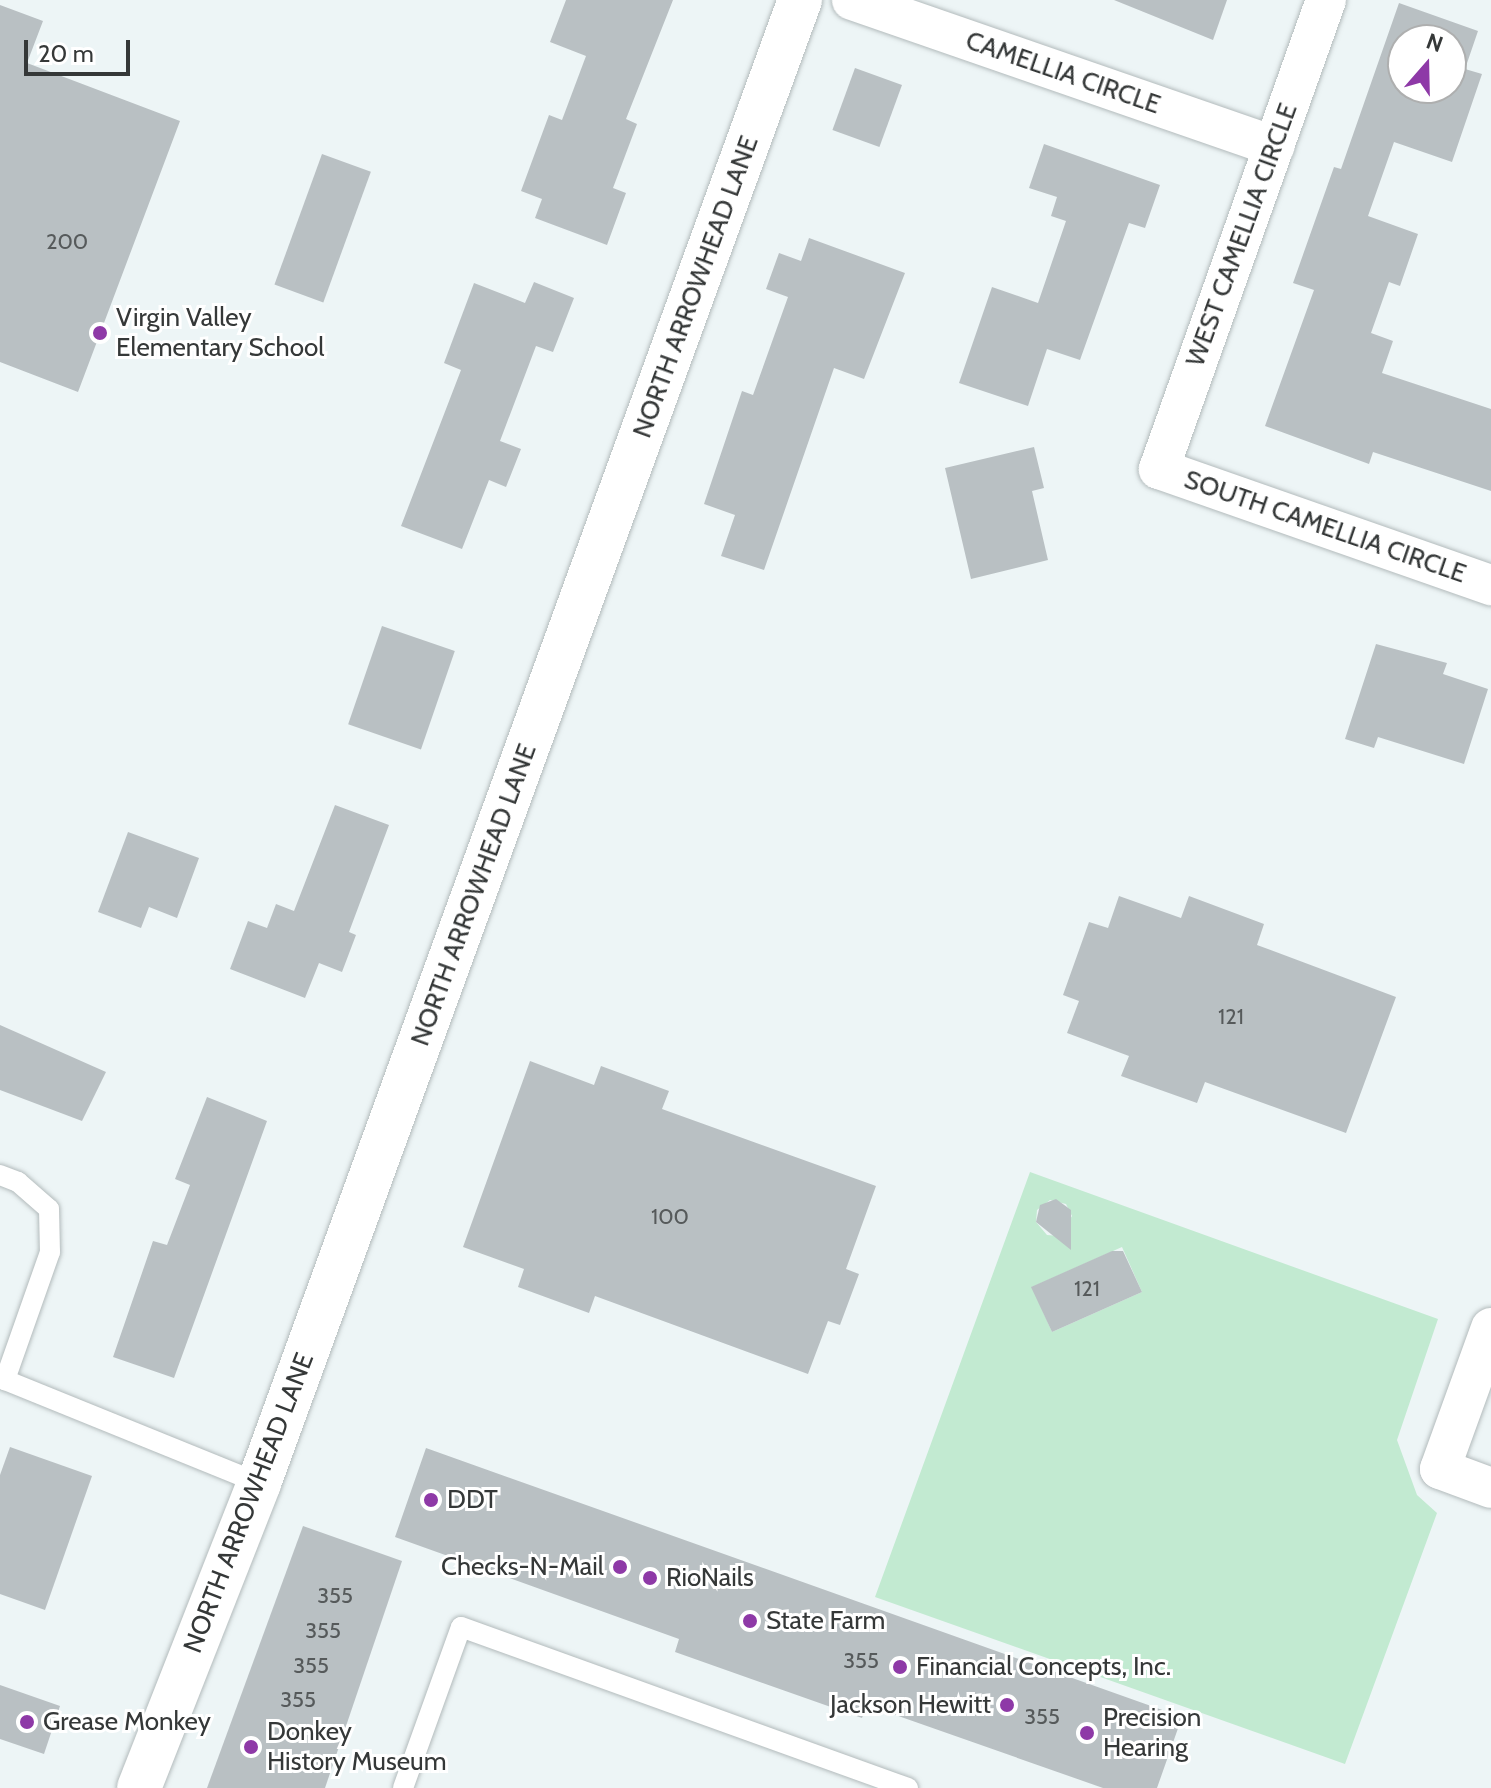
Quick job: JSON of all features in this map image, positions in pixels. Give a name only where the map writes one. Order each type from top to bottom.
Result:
[{"type":"street","name":"NORTH ARROWHEAD LANE","points":[[139,1788],[259,1483],[800,0]]},
{"type":"street","name":"CAMELLIA CIRCLE","points":[[852,0],[1274,146]]},
{"type":"street","name":"WEST CAMELLIA CIRCLE","points":[[1159,469],[1326,0]]},
{"type":"street","name":"SOUTH CAMELLIA CIRCLE","points":[[1159,469],[1491,585]]},
{"type":"street","points":[[1491,1328],[1440,1469],[1491,1488]]},
{"type":"lane","points":[[0,1175],[18,1182],[49,1209],[50,1252],[3,1387],[259,1483]]},
{"type":"lane","points":[[403,1788],[461,1627],[908,1788]]},
{"type":"green space","points":[[1030,1172],[1438,1319],[1397,1440],[1417,1495],[1437,1513],[1345,1764],[875,1597]],"holes":[[[1050,1200],[1066,1204],[1072,1216],[1059,1236],[1047,1235],[1036,1222],[1037,1210]],[[1122,1247],[1142,1292],[1052,1332],[1032,1287]]]},
{"type":"building","points":[[566,0],[673,0],[626,119],[637,124],[613,188],[626,193],[607,245],[535,218],[542,199],[521,191],[549,115],[562,120],[586,56],[550,42]]},
{"type":"building","points":[[1114,0],[1227,0],[1213,40]]},
{"type":"building","points":[[1399,3],[1458,24],[1392,24]]},
{"type":"building","points":[[0,5],[43,21],[27,63],[180,121],[78,392],[0,362]]},
{"type":"building","points":[[1467,27],[1478,31],[1467,63]]},
{"type":"building","points":[[1387,37],[1387,104],[1467,104],[1467,70],[1482,74],[1452,162],[1394,142],[1368,216],[1418,234],[1400,286],[1389,282],[1371,333],[1393,341],[1382,373],[1491,409],[1491,491],[1373,452],[1369,464],[1265,426],[1314,290],[1293,283],[1334,167],[1341,169]]},
{"type":"building","points":[[855,68],[902,85],[879,147],[832,130]]},
{"type":"building","points":[[1044,144],[1160,185],[1145,228],[1129,223],[1080,360],[1047,349],[1028,406],[959,383],[992,287],[1038,303],[1066,221],[1051,216],[1057,197],[1029,188]]},
{"type":"building","points":[[322,154],[371,172],[323,302],[274,285]]},
{"type":"building","points":[[809,238],[905,273],[864,379],[834,368],[764,570],[721,556],[735,515],[704,504],[742,391],[753,395],[788,297],[766,289],[779,253],[801,261]]},
{"type":"building","points":[[534,282],[574,298],[553,352],[536,346],[500,441],[521,449],[506,487],[489,480],[462,549],[401,526],[461,370],[444,363],[474,283],[525,303]]},
{"type":"building","points":[[1034,447],[1044,488],[1032,491],[1048,560],[971,579],[945,468]]},
{"type":"building","points":[[382,626],[455,651],[421,749],[348,724]]},
{"type":"building","points":[[1376,644],[1447,663],[1443,674],[1488,689],[1464,764],[1378,737],[1374,748],[1345,739]]},
{"type":"building","points":[[335,805],[389,825],[349,932],[356,935],[342,972],[319,963],[305,998],[230,969],[248,921],[267,928],[276,904],[294,911]]},
{"type":"building","points":[[128,832],[199,858],[177,918],[149,907],[141,928],[98,912]]},
{"type":"building","points":[[1119,896],[1181,918],[1189,896],[1264,924],[1257,945],[1396,997],[1346,1133],[1205,1082],[1197,1103],[1121,1076],[1129,1056],[1067,1033],[1079,1001],[1063,995],[1089,922],[1108,928]]},
{"type":"building","points":[[0,1025],[106,1072],[82,1121],[0,1090]]},
{"type":"building","points":[[530,1061],[594,1085],[601,1066],[669,1091],[662,1109],[876,1186],[846,1269],[859,1274],[840,1325],[828,1321],[808,1374],[595,1296],[589,1313],[518,1287],[524,1269],[463,1247]]},
{"type":"building","points":[[207,1097],[267,1121],[174,1378],[113,1357],[153,1241],[167,1245],[190,1185],[175,1179]]},
{"type":"building","points":[[1056,1199],[1071,1210],[1071,1250],[1036,1222],[1040,1205]]},
{"type":"building","points":[[1112,1251],[1123,1251],[1142,1292],[1052,1332],[1031,1287]]},
{"type":"building","points":[[10,1447],[92,1476],[45,1610],[0,1594],[0,1475]]},
{"type":"building","points":[[426,1448],[1182,1717],[1157,1788],[1103,1788],[867,1705],[862,1718],[675,1652],[679,1639],[395,1537]]},
{"type":"building","points":[[303,1526],[402,1561],[325,1788],[207,1788]]},
{"type":"building","name":"Grease Monkey","points":[[0,1685],[60,1706],[44,1754],[0,1739]]},
{"type":"place","name":"Virgin Valley Elementary School","points":[[100,333]]},
{"type":"place","name":"DDT","points":[[431,1500]]},
{"type":"place","name":"Checks-N-Mail","points":[[620,1567]]},
{"type":"place","name":"RioNails","points":[[650,1578]]},
{"type":"place","name":"State Farm","points":[[750,1621]]},
{"type":"place","name":"Financial Concepts, Inc.","points":[[900,1667]]},
{"type":"place","name":"Jackson Hewitt","points":[[1007,1705]]},
{"type":"place","name":"Grease Monkey","points":[[27,1722]]},
{"type":"place","name":"Precision Hearing","points":[[1087,1733]]},
{"type":"place","name":"Donkey History Museum","points":[[251,1747]]}]
